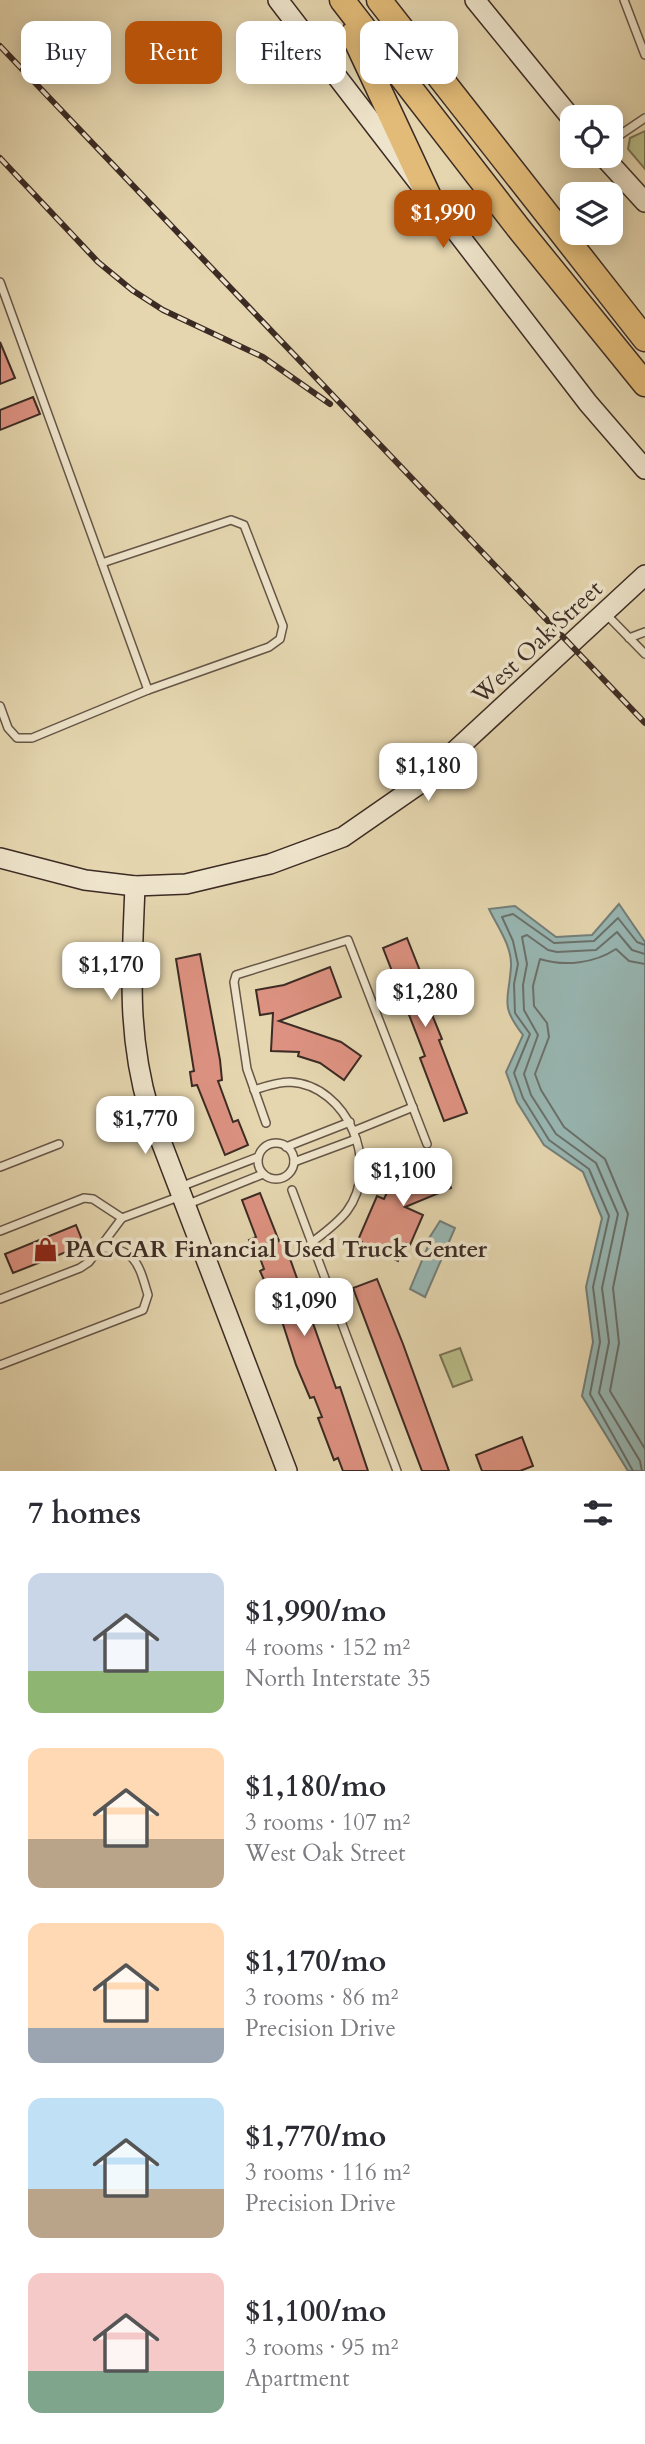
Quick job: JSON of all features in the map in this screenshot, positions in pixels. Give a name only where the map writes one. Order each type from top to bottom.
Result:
[{"type":"highway","points":[[334,0],[375,74],[431,201]]},
{"type":"highway","points":[[342,0],[645,384]]},
{"type":"highway","points":[[379,0],[645,339]]},
{"type":"street","points":[[278,0],[588,403],[645,469]]},
{"type":"street","points":[[475,0],[561,105]]},
{"type":"street","points":[[614,168],[645,202]]},
{"type":"street","name":"West Oak Street","points":[[0,858],[85,880],[135,886],[186,884],[271,864],[343,837],[418,785],[645,575]]},
{"type":"street","points":[[135,886],[131,999],[135,1055],[149,1110],[287,1471]]},
{"type":"lane","points":[[624,0],[645,55]]},
{"type":"lane","points":[[623,133],[645,118]]},
{"type":"lane","points":[[0,282],[148,690]]},
{"type":"lane","points":[[0,706],[8,728],[17,738],[32,738],[148,690],[269,648],[280,639],[283,626],[251,537],[244,525],[231,520],[102,563]]},
{"type":"lane","points":[[605,612],[645,654]]},
{"type":"lane","points":[[629,638],[645,632]]},
{"type":"lane","points":[[266,1124],[247,1069],[234,982],[236,975],[348,940],[427,1144]]},
{"type":"lane","points":[[254,1090],[277,1083],[302,1085],[327,1097],[350,1122],[355,1135],[361,1166],[358,1188],[349,1209],[311,1243]]},
{"type":"lane","points":[[293,1161],[413,1107]]},
{"type":"lane","points":[[286,1147],[293,1161],[290,1171],[283,1178],[273,1179],[263,1174],[258,1166],[258,1157],[263,1148],[272,1143],[286,1147],[350,1122]]},
{"type":"lane","points":[[0,1167],[59,1144]]},
{"type":"lane","points":[[182,1196],[258,1157]]},
{"type":"lane","points":[[0,1299],[80,1268],[101,1248],[122,1218],[182,1196],[263,1174]]},
{"type":"lane","points":[[292,1190],[397,1471]]},
{"type":"lane","points":[[0,1231],[84,1198],[93,1199],[122,1218]]},
{"type":"lane","points":[[0,1365],[143,1310],[148,1294],[134,1259],[119,1248],[101,1248]]},
{"type":"green space","points":[[645,131],[645,169],[628,149],[630,138]]},
{"type":"green space","points":[[460,1348],[472,1380],[453,1387],[440,1355]]},
{"type":"water","points":[[619,904],[645,942],[645,1471],[628,1471],[582,1396],[593,1342],[586,1287],[602,1218],[583,1172],[544,1145],[517,1102],[506,1072],[523,1035],[508,1009],[511,966],[509,951],[489,909],[515,906],[556,937],[592,935]]},
{"type":"water","points":[[440,1221],[455,1228],[425,1297],[410,1289],[429,1244],[426,1243]]},
{"type":"building","points":[[0,342],[15,378],[0,384]]},
{"type":"building","points":[[33,397],[40,414],[0,430],[0,410]]},
{"type":"building","points":[[407,938],[424,981],[419,983],[442,1039],[439,1040],[467,1113],[444,1121],[420,1058],[425,1056],[383,948]]},
{"type":"building","points":[[200,954],[220,1060],[222,1080],[218,1081],[233,1122],[238,1120],[248,1145],[225,1155],[197,1085],[192,1086],[190,1072],[194,1071],[176,959]]},
{"type":"building","points":[[330,967],[341,997],[279,1021],[341,1042],[361,1056],[344,1080],[320,1063],[298,1056],[299,1052],[271,1051],[273,1013],[260,1015],[256,990],[284,985]]},
{"type":"building","points":[[437,1153],[451,1188],[405,1207],[423,1215],[410,1245],[406,1243],[398,1261],[361,1245],[362,1242],[358,1240],[377,1196],[384,1199],[390,1186],[409,1178],[404,1166]]},
{"type":"building","points":[[260,1193],[279,1241],[283,1239],[336,1388],[340,1387],[368,1471],[343,1471],[338,1458],[334,1460],[318,1418],[322,1417],[314,1397],[310,1398],[296,1365],[281,1318],[260,1271],[264,1269],[257,1250],[253,1251],[249,1240],[256,1237],[242,1200]]},
{"type":"building","name":"PACCAR Financial Used Truck Center","points":[[76,1225],[84,1245],[13,1273],[5,1254]]},
{"type":"building","points":[[377,1279],[449,1471],[422,1471],[353,1288]]},
{"type":"building","points":[[522,1437],[533,1466],[520,1471],[482,1471],[476,1455]]},
{"type":"railway","points":[[0,46],[645,723]]},
{"type":"railway","points":[[0,158],[98,262],[132,290],[163,310],[263,357],[330,404]]},
{"type":"place","name":"PACCAR Financial Used Truck Center","points":[[45,1249]]}]
